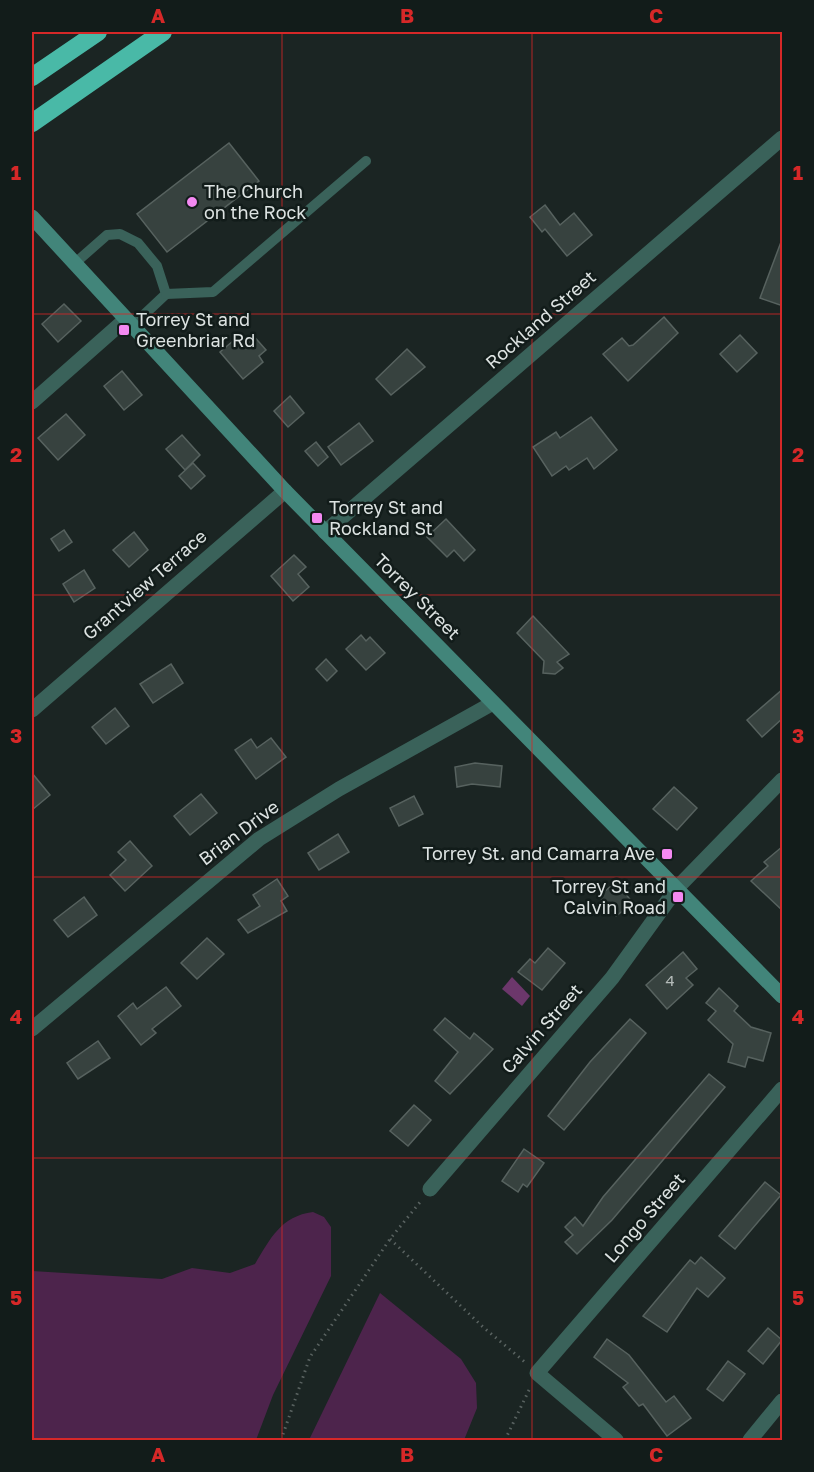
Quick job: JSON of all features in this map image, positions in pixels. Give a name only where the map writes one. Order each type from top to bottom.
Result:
[{"type":"highway","points":[[32,77],[98,32]]},
{"type":"highway","points":[[32,123],[163,32]]},
{"type":"main road","name":"Torrey Street","points":[[32,217],[285,491],[783,996]]},
{"type":"street","name":"Rockland Street","points":[[325,532],[783,138]]},
{"type":"street","points":[[32,402],[129,323]]},
{"type":"street","name":"Grantview Terrace","points":[[32,710],[285,491]]},
{"type":"street","name":"Brian Drive","points":[[32,1029],[228,864],[276,827],[493,703]]},
{"type":"street","name":"Calvin Street","points":[[430,1189],[612,978],[676,888],[783,780]]},
{"type":"street","name":"Longo Street","points":[[537,1373],[783,1089]]},
{"type":"street","points":[[537,1373],[616,1440]]},
{"type":"street","points":[[750,1440],[783,1401]]},
{"type":"lane","points":[[129,323],[166,294],[213,292],[366,162]]},
{"type":"lane","points":[[74,264],[107,236],[120,234],[138,243],[157,266],[166,294]]},
{"type":"path","points":[[281,1440],[310,1357],[390,1239],[430,1189]]},
{"type":"path","points":[[390,1239],[483,1327],[537,1373],[506,1440]]},
{"type":"shaded area","points":[[512,977],[530,996],[522,1006],[502,989]]},
{"type":"shaded area","points":[[313,1212],[324,1217],[331,1227],[331,1276],[273,1395],[256,1440],[32,1440],[32,1271],[162,1279],[192,1268],[230,1273],[255,1264],[278,1230],[293,1218]]},
{"type":"shaded area","points":[[380,1293],[461,1359],[476,1383],[477,1408],[464,1440],[309,1440]]},
{"type":"building","name":"The Church on the Rock","points":[[229,143],[259,181],[167,252],[137,214]]},
{"type":"building","points":[[545,205],[560,225],[574,213],[592,235],[567,256],[545,229],[542,232],[530,217]]},
{"type":"building","points":[[781,242],[783,243],[783,306],[760,298]]},
{"type":"building","points":[[64,304],[81,321],[58,342],[42,324]]},
{"type":"building","points":[[664,317],[678,333],[628,381],[603,354],[622,338],[629,346],[633,345]]},
{"type":"building","points":[[252,334],[266,350],[259,356],[263,362],[243,379],[220,352],[240,335],[244,340]]},
{"type":"building","points":[[740,335],[757,353],[737,372],[720,354]]},
{"type":"building","points":[[407,349],[425,367],[391,395],[376,379]]},
{"type":"building","points":[[122,371],[142,395],[124,410],[104,386]]},
{"type":"building","points":[[290,396],[304,413],[288,427],[274,411]]},
{"type":"building","points":[[66,414],[85,435],[58,460],[38,438]]},
{"type":"building","points":[[591,417],[617,450],[594,469],[587,458],[569,470],[566,466],[552,476],[533,447],[556,432],[560,438]]},
{"type":"building","points":[[359,423],[373,441],[341,465],[328,447]]},
{"type":"building","points":[[182,435],[200,455],[185,470],[166,449]]},
{"type":"building","points":[[316,442],[328,457],[318,466],[305,451]]},
{"type":"building","points":[[193,463],[205,476],[191,489],[179,476]]},
{"type":"building","points":[[446,519],[475,550],[464,561],[454,550],[447,557],[427,537]]},
{"type":"building","points":[[64,530],[72,542],[59,551],[51,539]]},
{"type":"building","points":[[134,532],[148,550],[129,567],[113,550]]},
{"type":"building","points":[[294,555],[306,567],[298,574],[309,587],[293,601],[271,576]]},
{"type":"building","points":[[84,570],[95,588],[74,602],[63,584]]},
{"type":"building","points":[[533,616],[569,654],[557,662],[563,668],[555,674],[543,673],[544,661],[517,633]]},
{"type":"building","points":[[361,635],[366,641],[370,637],[385,653],[366,670],[346,649]]},
{"type":"building","points":[[326,659],[337,671],[327,681],[316,669]]},
{"type":"building","points":[[171,664],[183,683],[153,703],[140,684]]},
{"type":"building","points":[[783,689],[783,718],[762,737],[747,720]]},
{"type":"building","points":[[115,708],[129,726],[106,744],[92,727]]},
{"type":"building","points":[[271,738],[286,757],[256,779],[235,750],[251,739],[257,748]]},
{"type":"building","points":[[475,763],[502,766],[500,787],[472,784],[457,787],[455,767]]},
{"type":"building","points":[[32,773],[50,795],[32,810]]},
{"type":"building","points":[[674,787],[697,808],[677,830],[653,809]]},
{"type":"building","points":[[201,794],[217,813],[190,835],[174,816]]},
{"type":"building","points":[[414,796],[423,814],[399,826],[390,808]]},
{"type":"building","points":[[338,834],[349,852],[319,870],[308,853]]},
{"type":"building","points":[[130,841],[152,866],[125,891],[110,875],[126,860],[118,852]]},
{"type":"building","points":[[783,846],[783,911],[751,881],[768,866],[764,862]]},
{"type":"building","points":[[277,879],[288,896],[281,901],[287,911],[248,933],[238,920],[260,906],[253,895]]},
{"type":"building","points":[[616,882],[633,903],[616,916],[599,896]]},
{"type":"building","points":[[84,897],[97,915],[68,937],[54,920]]},
{"type":"building","points":[[207,938],[224,954],[197,979],[181,963]]},
{"type":"building","points":[[548,948],[565,963],[542,990],[518,972],[530,959],[535,963]]},
{"type":"building","points":[[683,952],[697,969],[686,978],[693,985],[667,1009],[646,985]]},
{"type":"building","points":[[166,987],[181,1006],[152,1029],[156,1033],[141,1045],[118,1016],[133,1003],[137,1009]]},
{"type":"building","points":[[719,988],[738,1006],[734,1011],[751,1027],[771,1033],[763,1061],[748,1057],[745,1067],[728,1062],[733,1044],[708,1020],[716,1011],[706,1003]]},
{"type":"building","points":[[445,1018],[470,1039],[474,1033],[493,1049],[450,1094],[435,1081],[458,1052],[434,1030]]},
{"type":"building","points":[[630,1019],[646,1033],[564,1130],[548,1116],[590,1062]]},
{"type":"building","points":[[98,1041],[110,1058],[78,1079],[67,1063]]},
{"type":"building","points":[[709,1074],[725,1087],[612,1220],[577,1254],[565,1242],[573,1235],[565,1227],[575,1217],[583,1226],[603,1197]]},
{"type":"building","points":[[414,1105],[431,1120],[408,1146],[390,1131]]},
{"type":"building","points":[[524,1149],[544,1163],[527,1187],[523,1184],[518,1192],[502,1181]]},
{"type":"building","points":[[765,1182],[781,1195],[735,1249],[719,1236]]},
{"type":"building","points":[[701,1257],[725,1278],[708,1297],[697,1288],[667,1332],[643,1316],[690,1260],[695,1264]]},
{"type":"building","points":[[768,1328],[782,1340],[763,1364],[748,1351]]},
{"type":"building","points":[[607,1339],[629,1355],[666,1402],[674,1396],[691,1418],[667,1436],[643,1404],[639,1406],[623,1387],[628,1383],[594,1357]]},
{"type":"building","points":[[728,1361],[745,1374],[723,1401],[707,1389]]},
{"type":"place","name":"The Church on the Rock","points":[[192,202]]},
{"type":"place","name":"Torrey St and Greenbriar Rd","points":[[124,330]]},
{"type":"place","name":"Torrey St and Rockland St","points":[[317,518]]},
{"type":"place","name":"Torrey St. and Camarra Ave","points":[[667,854]]},
{"type":"place","name":"Torrey St and Calvin Road","points":[[678,897]]}]
